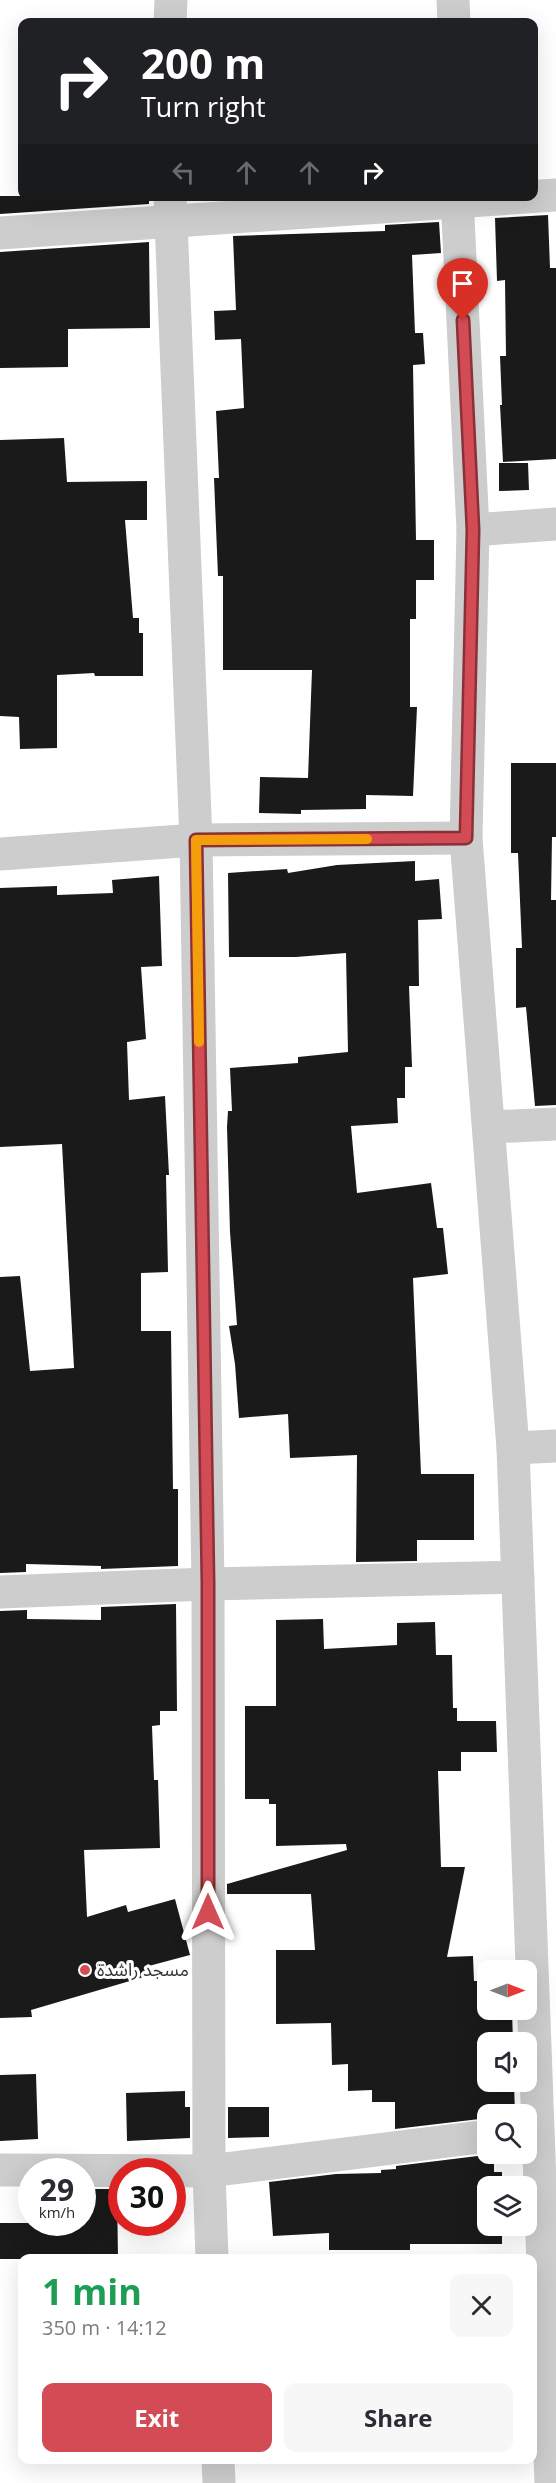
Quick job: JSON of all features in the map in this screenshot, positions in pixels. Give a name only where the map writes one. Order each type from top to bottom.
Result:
[{"type":"street","points":[[171,0],[171,18]]},
{"type":"street","points":[[453,0],[454,18]]},
{"type":"street","points":[[538,196],[556,195]]},
{"type":"street","points":[[0,233],[169,209],[425,201]]},
{"type":"street","points":[[457,201],[473,530],[466,838],[513,1448],[518,1577],[543,1894],[533,2104]]},
{"type":"street","points":[[169,209],[196,840],[208,1584],[209,2171],[212,2254]]},
{"type":"street","points":[[473,530],[556,524]]},
{"type":"street","points":[[0,854],[196,840],[466,838]]},
{"type":"street","points":[[489,1127],[556,1124]]},
{"type":"street","points":[[513,1448],[556,1446]]},
{"type":"street","points":[[0,1592],[208,1584],[518,1577]]},
{"type":"street","points":[[0,2170],[209,2171],[477,2137]]},
{"type":"street","points":[[535,2164],[551,2348],[551,2483]]},
{"type":"street","points":[[218,2464],[219,2483]]},
{"type":"building","points":[[0,196],[18,196],[18,201],[149,201],[149,204],[0,214]]},
{"type":"building","points":[[548,215],[550,268],[556,268],[556,459],[503,462],[500,356],[506,356],[505,280],[497,281],[495,218]]},
{"type":"building","points":[[439,222],[441,253],[412,255],[415,333],[423,333],[425,364],[413,365],[416,540],[434,540],[434,580],[416,580],[416,619],[410,619],[410,707],[417,707],[413,796],[366,795],[366,809],[301,810],[301,814],[259,813],[260,777],[308,778],[312,670],[223,670],[223,576],[218,576],[214,478],[219,478],[216,411],[244,408],[241,339],[215,340],[214,311],[236,310],[233,236],[385,231],[385,225]]},
{"type":"building","points":[[149,242],[150,328],[68,329],[68,367],[0,368],[0,252]]},
{"type":"building","points":[[64,438],[67,482],[147,481],[147,520],[125,520],[133,618],[139,618],[139,633],[143,633],[143,676],[95,676],[94,673],[57,675],[57,748],[20,749],[19,717],[0,716],[0,440]]},
{"type":"building","points":[[499,463],[528,463],[529,490],[499,491]]},
{"type":"building","points":[[511,763],[556,763],[556,837],[552,837],[551,900],[556,900],[556,1105],[535,1106],[526,1007],[516,1008],[516,948],[522,948],[518,853],[511,853]]},
{"type":"building","points":[[415,861],[415,881],[439,879],[442,919],[418,920],[419,986],[409,986],[412,1067],[405,1067],[405,1098],[397,1098],[398,1123],[351,1126],[357,1193],[431,1183],[437,1228],[443,1228],[448,1274],[413,1278],[421,1474],[474,1474],[474,1540],[417,1540],[417,1561],[356,1562],[357,1455],[290,1458],[288,1414],[239,1418],[235,1364],[229,1326],[237,1325],[230,1232],[227,1127],[228,1111],[232,1111],[230,1068],[298,1063],[298,1057],[348,1052],[346,953],[296,957],[229,957],[228,873],[287,869],[288,873],[337,865]]},
{"type":"building","points":[[159,876],[162,966],[141,967],[146,1039],[127,1042],[129,1100],[165,1096],[169,1175],[166,1175],[168,1272],[141,1273],[141,1331],[171,1331],[173,1489],[178,1489],[178,1566],[101,1569],[101,1566],[26,1564],[26,1572],[0,1573],[0,1277],[20,1276],[30,1371],[74,1368],[62,1144],[0,1147],[0,888],[57,886],[57,895],[113,893],[112,880]]},
{"type":"building","points":[[176,1604],[177,1711],[160,1711],[160,1725],[152,1726],[154,1780],[158,1780],[160,1848],[84,1850],[87,1917],[126,1905],[128,1912],[175,1899],[190,1955],[145,1967],[147,1976],[31,2010],[32,2017],[0,2018],[0,1611],[27,1610],[27,1619],[101,1620],[101,1607]]},
{"type":"building","points":[[323,1619],[324,1649],[397,1645],[397,1623],[435,1622],[436,1655],[452,1655],[453,1708],[457,1708],[457,1721],[496,1721],[497,1752],[461,1752],[461,1771],[438,1771],[441,1867],[465,1867],[447,1957],[473,1956],[474,1981],[477,1981],[477,2020],[512,2020],[513,2032],[477,2032],[477,2092],[514,2092],[515,2104],[477,2104],[477,2119],[395,2129],[395,2102],[372,2102],[372,2090],[348,2091],[348,2064],[332,2065],[331,2023],[276,2024],[276,1950],[315,1950],[311,1894],[227,1894],[227,1884],[347,1850],[346,1844],[276,1846],[276,1804],[269,1804],[269,1799],[245,1799],[245,1706],[276,1706],[276,1620]]},
{"type":"building","points":[[36,2074],[38,2139],[0,2141],[0,2075]]},
{"type":"building","points":[[185,2091],[185,2107],[190,2107],[190,2138],[127,2141],[126,2093]]},
{"type":"building","points":[[228,2107],[269,2107],[269,2137],[228,2138]]},
{"type":"building","points":[[477,2156],[477,2164],[494,2164],[494,2172],[502,2172],[502,2176],[477,2176],[477,2236],[502,2236],[502,2244],[410,2244],[410,2250],[329,2250],[329,2233],[273,2236],[269,2182],[336,2174],[381,2173],[381,2170],[396,2169],[396,2166]]},
{"type":"building","points":[[96,2189],[108,2189],[108,2236],[118,2236],[118,2254],[18,2254],[18,2259],[0,2259],[0,2223],[18,2223],[18,2236],[96,2236]]},
{"type":"slow traffic","points":[[199,1042],[196,840],[367,839]]},
{"type":"place","name":"مسجد راشدة","points":[[85,1970]]},
{"type":"route","points":[[208,1912],[208,1584],[196,840],[466,838],[473,530],[463,320]]}]
